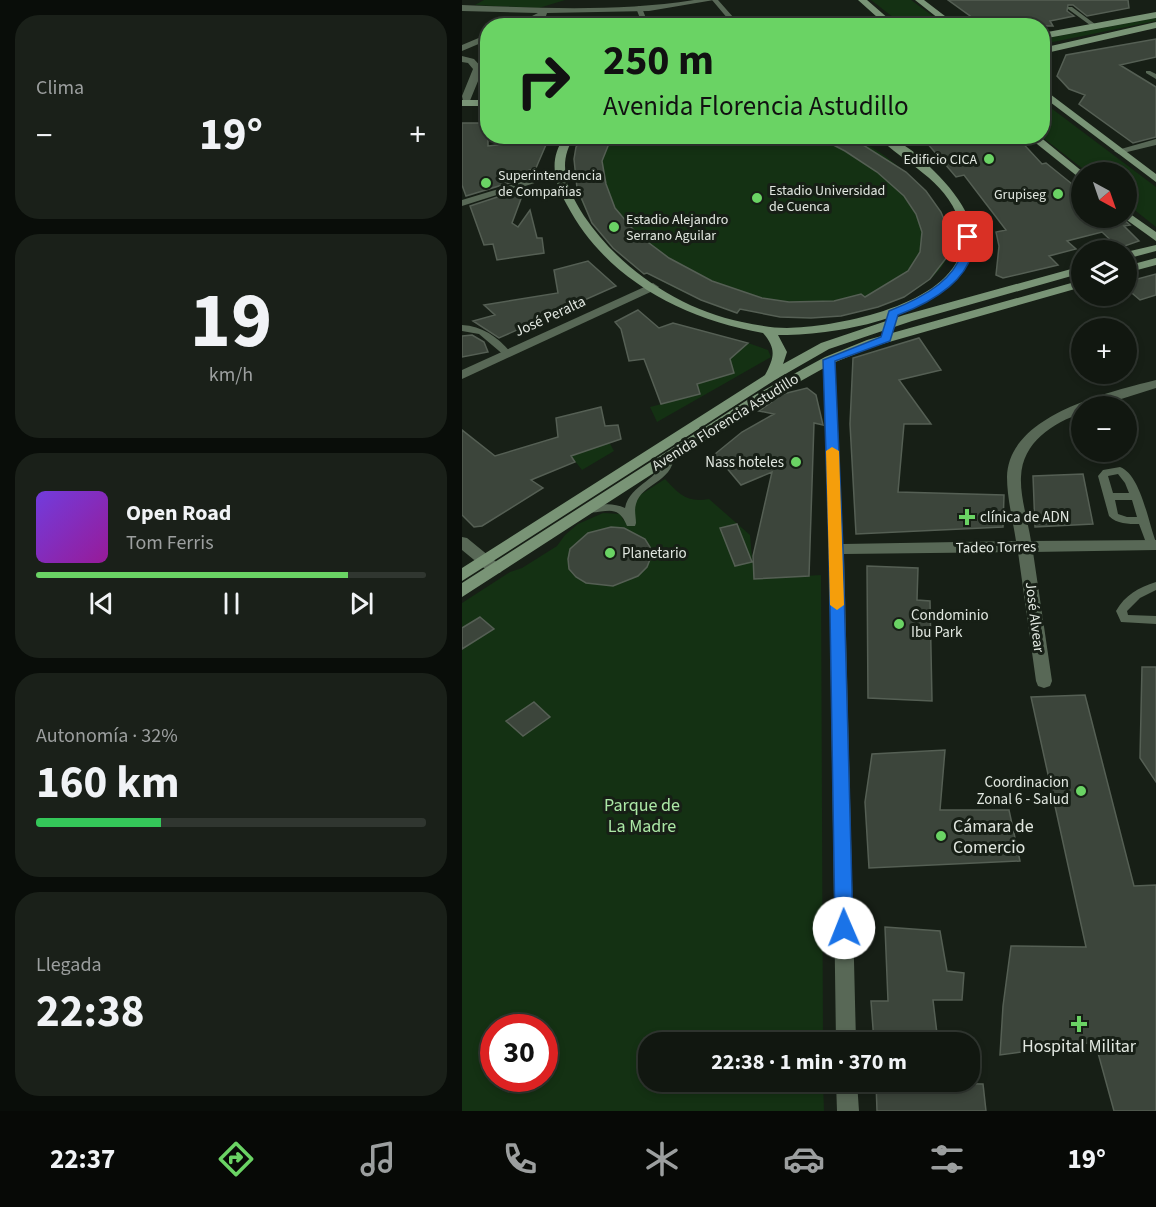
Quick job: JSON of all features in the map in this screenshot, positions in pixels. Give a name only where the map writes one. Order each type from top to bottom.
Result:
[{"type":"main road","points":[[862,0],[883,18]]},
{"type":"main road","points":[[919,0],[943,18]]},
{"type":"main road","points":[[1050,35],[1156,15]]},
{"type":"main road","points":[[1050,49],[1156,26]]},
{"type":"main road","points":[[1050,97],[1119,151],[1153,173]]},
{"type":"main road","points":[[463,105],[480,104]]},
{"type":"main road","points":[[463,105],[480,108]]},
{"type":"main road","points":[[567,144],[558,174],[580,218],[612,258],[653,287],[694,311],[768,331],[832,327],[892,319],[940,290],[957,274],[969,250],[967,225],[948,190],[894,144]]},
{"type":"main road","points":[[1042,144],[1071,168]]},
{"type":"main road","points":[[1137,223],[1156,238]]},
{"type":"main road","points":[[1137,253],[1156,248]]},
{"type":"main road","points":[[1137,267],[1156,261]]},
{"type":"main road","name":"Avenida Florencia Astudillo","points":[[462,591],[490,565],[770,377],[825,346],[892,319],[1071,272]]},
{"type":"main road","name":"Avenida Florencia Astudillo","points":[[462,575],[490,565],[586,510],[760,398],[829,360],[886,339],[1071,286]]},
{"type":"main road","points":[[886,339],[892,319]]},
{"type":"main road","points":[[768,331],[779,343],[781,357],[770,377]]},
{"type":"street","points":[[462,7],[479,0]]},
{"type":"street","points":[[534,18],[580,0]]},
{"type":"street","points":[[585,0],[588,4],[603,8]]},
{"type":"street","points":[[462,7],[549,11],[677,6],[710,0]]},
{"type":"street","points":[[462,48],[480,41]]},
{"type":"street","points":[[462,59],[471,61],[477,69],[463,105]]},
{"type":"street","points":[[1119,151],[1156,142]]},
{"type":"street","points":[[462,203],[558,174]]},
{"type":"street","name":"José Peralta","points":[[462,375],[653,287]]},
{"type":"street","points":[[829,360],[836,549],[846,1032]]},
{"type":"street","points":[[1118,396],[1156,384]]},
{"type":"street","name":"José Alvear","points":[[1044,681],[1014,476],[1019,455],[1034,432],[1053,418],[1071,412]]},
{"type":"street","points":[[462,542],[490,565]]},
{"type":"street","name":"Tadeo Torres","points":[[836,549],[1154,545]]},
{"type":"street","points":[[847,1092],[848,1111]]},
{"type":"lane","points":[[715,0],[731,18]]},
{"type":"lane","points":[[639,8],[643,18]]},
{"type":"lane","points":[[1070,8],[1096,27]]},
{"type":"lane","points":[[1148,72],[1156,77]]},
{"type":"lane","points":[[462,328],[473,328],[484,332],[508,354]]},
{"type":"lane","points":[[586,510],[616,507],[627,513],[631,523],[633,500],[638,491],[663,472],[668,464],[669,456]]},
{"type":"lane","points":[[1142,520],[1117,519],[1103,476],[1106,471],[1125,473],[1154,545]]},
{"type":"lane","points":[[1109,497],[1134,496]]},
{"type":"lane","points":[[1156,586],[1134,596],[1120,611],[1125,619],[1156,620]]},
{"type":"green space","points":[[484,0],[565,0],[539,8],[475,5]]},
{"type":"green space","points":[[871,0],[911,0],[935,18],[894,18]]},
{"type":"green space","points":[[1156,18],[1156,21],[1050,43],[1050,38]]},
{"type":"green space","points":[[1050,107],[1123,162],[1074,162],[1050,143]]},
{"type":"green space","points":[[580,144],[865,144],[909,176],[932,201],[949,228],[948,254],[938,272],[921,286],[876,306],[812,318],[785,317],[740,309],[737,313],[661,281],[615,249],[597,228],[583,205],[575,173],[576,152]]},
{"type":"green space","points":[[1137,173],[1156,187],[1156,227],[1137,212]]},
{"type":"green space","points":[[748,343],[768,350],[771,357],[657,422],[650,407],[700,394],[697,384],[734,373],[726,349],[739,351]]},
{"type":"green space","points":[[609,442],[614,451],[582,470],[571,456]]},
{"type":"green space","name":"Parque de La Madre","points":[[665,479],[684,496],[695,500],[709,499],[750,535],[754,579],[821,575],[823,1032],[638,1032],[638,1092],[823,1092],[824,1111],[462,1111],[462,603],[510,572],[522,568],[557,546],[565,535],[578,524],[603,513],[620,514],[624,521],[637,497]]},
{"type":"building","points":[[948,0],[1128,0],[1129,8],[1087,16],[1073,5],[1068,5],[1067,11],[1074,16],[1050,21],[1050,18],[973,18]]},
{"type":"building","points":[[1156,39],[1156,57],[1120,65],[1156,87],[1156,137],[1133,143],[1079,104],[1085,95],[1069,89],[1057,76],[1066,55]]},
{"type":"building","points":[[462,123],[480,123],[480,144],[488,144],[488,146],[546,144],[536,168],[521,173],[522,179],[466,196],[462,185]]},
{"type":"building","name":"Estadio Alejandro Serrano Aguilar","points":[[578,144],[609,144],[602,161],[606,184],[615,208],[637,234],[669,258],[712,281],[762,298],[789,302],[834,301],[861,294],[865,297],[908,271],[920,252],[922,232],[916,214],[904,196],[877,172],[831,144],[862,144],[906,172],[926,191],[941,212],[950,234],[947,257],[930,279],[904,297],[878,307],[841,316],[811,318],[780,317],[740,309],[737,313],[701,300],[647,273],[644,274],[613,248],[592,223],[577,188],[574,159]]},
{"type":"building","points":[[928,144],[1023,144],[1042,164],[1046,163],[1071,183],[1071,228],[1126,228],[1139,241],[1110,240],[1102,232],[1067,241],[1071,245],[1071,250],[1049,256],[1058,265],[1003,278],[996,275],[999,246],[996,232],[1006,230],[964,175],[956,177]]},
{"type":"building","points":[[525,188],[512,223],[518,227],[530,210],[537,238],[542,238],[544,253],[497,260],[493,244],[484,245],[470,206]]},
{"type":"building","points":[[588,261],[616,286],[499,338],[473,321],[495,315],[484,305],[558,293],[554,270]]},
{"type":"building","points":[[1156,274],[1156,295],[1140,300],[1137,297],[1137,279]]},
{"type":"building","points":[[638,310],[659,328],[673,323],[748,343],[730,359],[734,373],[697,384],[700,394],[661,404],[644,359],[629,361],[621,329],[615,322]]},
{"type":"building","points":[[472,335],[484,342],[488,352],[462,357],[462,336]]},
{"type":"building","points":[[919,338],[941,370],[899,380],[931,424],[904,424],[898,492],[1004,495],[1003,527],[856,534],[850,424],[853,358]]},
{"type":"building","points":[[807,388],[816,395],[823,425],[814,423],[809,576],[754,579],[753,556],[772,472],[741,485],[715,454],[742,432],[774,414],[759,411],[783,394]]},
{"type":"building","points":[[601,407],[605,426],[618,425],[621,439],[571,456],[575,462],[531,480],[543,488],[482,526],[474,527],[462,515],[462,430],[495,456],[558,437],[556,418]]},
{"type":"building","points":[[1083,474],[1093,524],[1035,527],[1033,476]]},
{"type":"building","points":[[737,524],[752,562],[735,566],[720,528]]},
{"type":"building","name":"Planetario","points":[[611,527],[624,528],[645,539],[650,547],[651,557],[647,567],[638,576],[613,586],[586,583],[569,569],[570,549],[588,533]]},
{"type":"building","points":[[867,566],[918,568],[917,600],[930,601],[932,701],[868,698]]},
{"type":"building","points":[[480,617],[494,629],[462,649],[462,628]]},
{"type":"building","points":[[1142,667],[1156,667],[1156,782],[1140,758]]},
{"type":"building","points":[[1085,695],[1134,886],[1156,885],[1156,1111],[1114,1111],[1095,1042],[1000,1055],[1003,1006],[1011,946],[1086,947],[1031,697]]},
{"type":"building","points":[[534,702],[550,717],[523,736],[506,721]]},
{"type":"building","name":"Cámara de Comercio","points":[[945,750],[940,810],[1009,810],[1020,861],[869,868],[865,802],[872,754]]},
{"type":"building","points":[[885,927],[940,931],[947,971],[964,973],[962,1000],[933,1000],[937,1032],[873,1032],[871,1001],[888,1001]]},
{"type":"building","points":[[980,1084],[983,1084],[986,1111],[877,1111],[876,1092],[980,1092]]},
{"type":"slow traffic","points":[[832,451],[837,605]]},
{"type":"place","name":"Edificio CICA","points":[[989,159]]},
{"type":"place","name":"Superintendencia de Compañias","points":[[486,183]]},
{"type":"place","name":"Grupiseg","points":[[1058,194]]},
{"type":"place","name":"Estadio Universidad de Cuenca","points":[[757,198]]},
{"type":"place","name":"Estadio Alejandro Serrano Aguilar","points":[[614,227]]},
{"type":"place","name":"Nass hoteles","points":[[796,462]]},
{"type":"place","name":"clínica de ADN","points":[[967,517]]},
{"type":"place","name":"Planetario","points":[[610,553]]},
{"type":"place","name":"Condominio Ibu Park","points":[[899,624]]},
{"type":"place","name":"Coordinacion Zonal 6 - Salud","points":[[1081,791]]},
{"type":"place","name":"Cámara de Comercio","points":[[941,836]]},
{"type":"place","name":"Hospital Militar","points":[[1079,1024]]},
{"type":"route","points":[[844,928],[836,549],[829,360],[886,339],[893,313],[921,302],[940,290],[957,274],[969,250],[968,237]]}]
